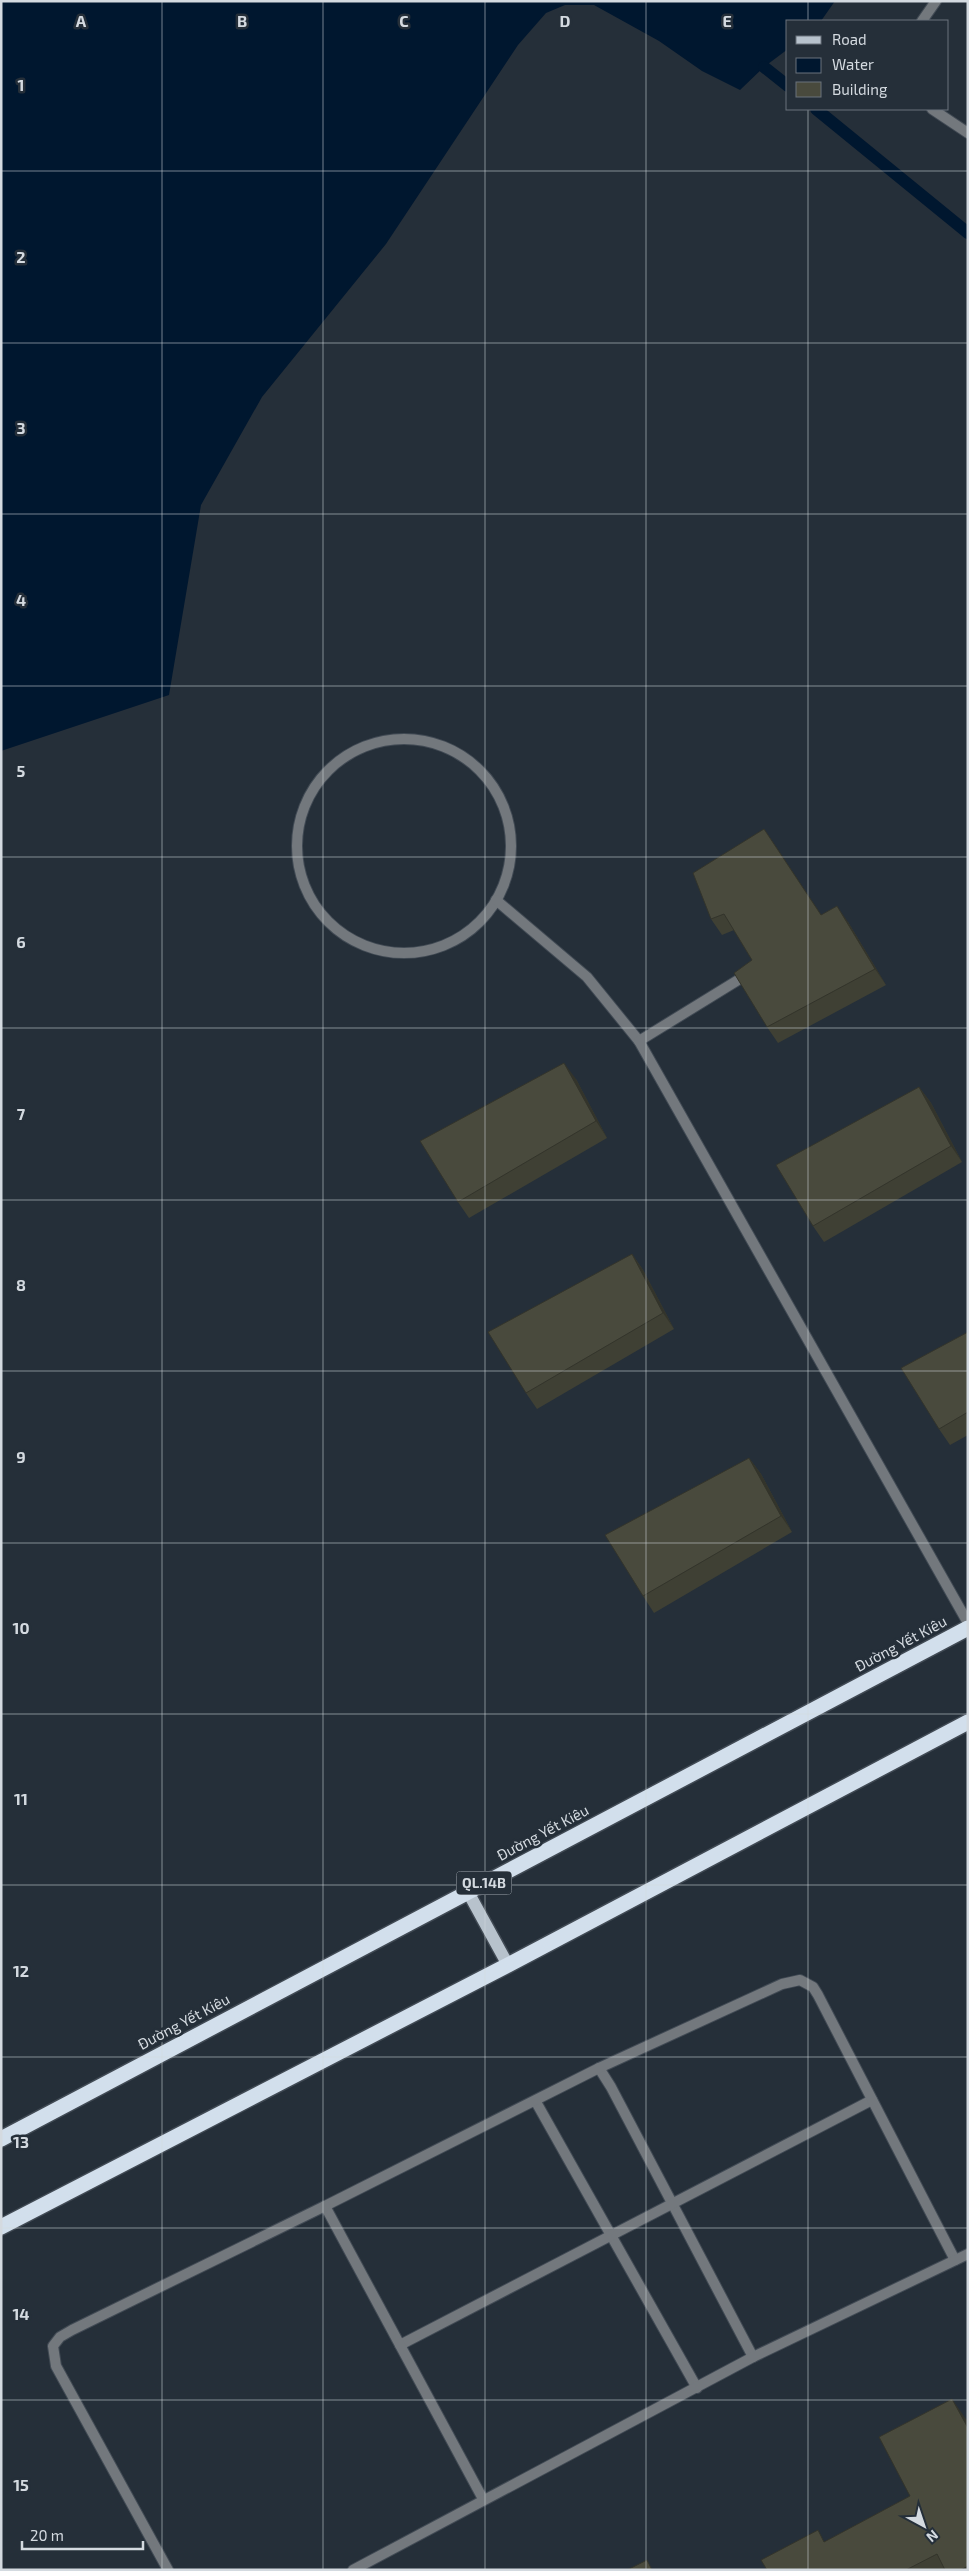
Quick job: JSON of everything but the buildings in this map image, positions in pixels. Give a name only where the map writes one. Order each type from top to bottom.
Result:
[{"type":"highway","name":"Đường Yết Kiêu","points":[[1,2139],[968,1628]]},
{"type":"highway","points":[[1,2227],[508,1965],[968,1722]]},
{"type":"main road","points":[[468,1892],[508,1965]]},
{"type":"lane","points":[[923,20],[936,1]]},
{"type":"lane","points":[[934,110],[968,133]]},
{"type":"lane","points":[[397,739],[423,740],[448,748],[469,760],[488,779],[502,801],[507,817],[512,851],[507,877],[496,900],[480,920],[460,937],[437,948],[412,953],[386,952],[361,944],[338,931],[320,914],[307,892],[299,867],[297,841],[302,816],[312,792],[328,771],[348,755],[371,744],[397,739]]},
{"type":"lane","points":[[496,900],[587,977],[639,1041],[968,1623]]},
{"type":"lane","points":[[639,1041],[744,977]]},
{"type":"lane","points":[[168,2570],[56,2366],[52,2346],[60,2337],[536,2102],[599,2068],[782,1984],[800,1980],[814,1987],[956,2260]]},
{"type":"lane","points":[[599,2068],[611,2087],[753,2357]]},
{"type":"lane","points":[[400,2345],[872,2100]]},
{"type":"lane","points":[[536,2102],[697,2388]]},
{"type":"lane","points":[[325,2206],[483,2499]]},
{"type":"lane","points":[[352,2570],[753,2357],[968,2254]]},
{"type":"water","points":[[1,1],[835,1],[822,20],[786,20],[786,50],[764,67],[740,90],[702,71],[659,41],[594,5],[565,5],[546,13],[518,45],[386,244],[262,397],[201,505],[169,695],[1,751]]},
{"type":"waterway","points":[[764,67],[786,84]]},
{"type":"waterway","points":[[817,110],[968,233]]}]
